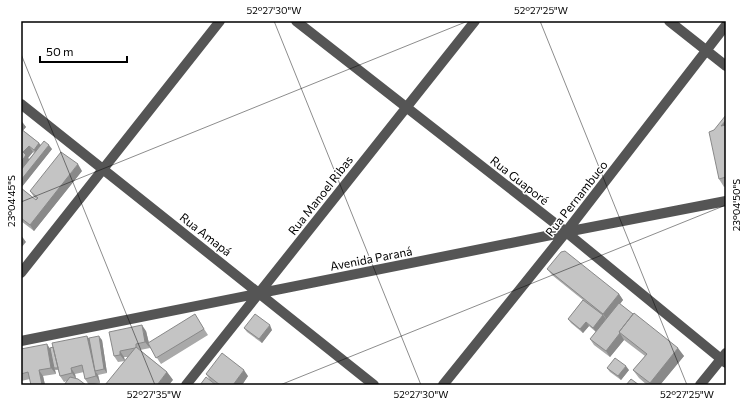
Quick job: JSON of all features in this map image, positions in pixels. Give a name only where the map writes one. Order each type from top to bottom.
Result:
[{"type":"street","points":[[21,273],[220,21]]},
{"type":"street","name":"Rua Guaporé","points":[[296,21],[566,232],[724,358]]},
{"type":"street","name":"Rua Manoel Ribas","points":[[186,385],[475,21]]},
{"type":"street","points":[[669,21],[705,51],[726,66]]},
{"type":"street","name":"Rua Pernambuco","points":[[443,385],[566,232],[726,25]]},
{"type":"street","name":"Rua Amapá","points":[[21,104],[374,385]]},
{"type":"street","name":"Avenida Paraná","points":[[21,341],[726,201]]},
{"type":"street","points":[[700,385],[724,358]]},
{"type":"building","points":[[726,115],[726,120],[721,126],[726,125],[726,177],[719,179],[709,132],[714,130]]},
{"type":"building","points":[[21,129],[39,143],[34,150],[29,146],[23,152],[26,155],[21,162]]},
{"type":"building","points":[[44,141],[49,145],[21,180],[21,170]]},
{"type":"building","points":[[61,152],[78,164],[30,225],[21,218],[21,188],[36,200],[38,198],[30,191]]},
{"type":"building","points":[[565,251],[619,294],[603,314],[547,269],[561,252]]},
{"type":"building","points":[[583,300],[603,315],[593,328],[586,322],[580,329],[568,319]]},
{"type":"building","points":[[619,303],[633,314],[606,351],[590,339]]},
{"type":"building","points":[[634,313],[678,348],[650,383],[633,370],[647,354],[619,332]]},
{"type":"building","points":[[195,314],[204,329],[156,358],[148,343]]},
{"type":"building","points":[[255,314],[270,325],[259,339],[244,328]]},
{"type":"building","points":[[142,325],[145,342],[136,344],[135,348],[120,351],[120,355],[114,356],[109,332]]},
{"type":"building","points":[[87,336],[96,376],[85,379],[82,365],[71,368],[72,373],[60,376],[52,343]]},
{"type":"building","points":[[99,336],[104,369],[95,371],[89,338]]},
{"type":"building","points":[[47,344],[51,368],[39,370],[42,385],[31,385],[28,372],[21,374],[21,349]]},
{"type":"building","points":[[53,347],[58,368],[54,368],[50,348]]},
{"type":"building","points":[[136,347],[167,372],[157,385],[105,385]]},
{"type":"building","points":[[222,353],[244,370],[233,385],[220,385],[206,374]]},
{"type":"building","points":[[615,358],[626,366],[618,376],[607,368]]},
{"type":"building","points":[[70,377],[78,379],[86,385],[64,385]]},
{"type":"building","points":[[206,377],[216,385],[200,385]]},
{"type":"building","points":[[631,379],[639,385],[626,385]]}]
